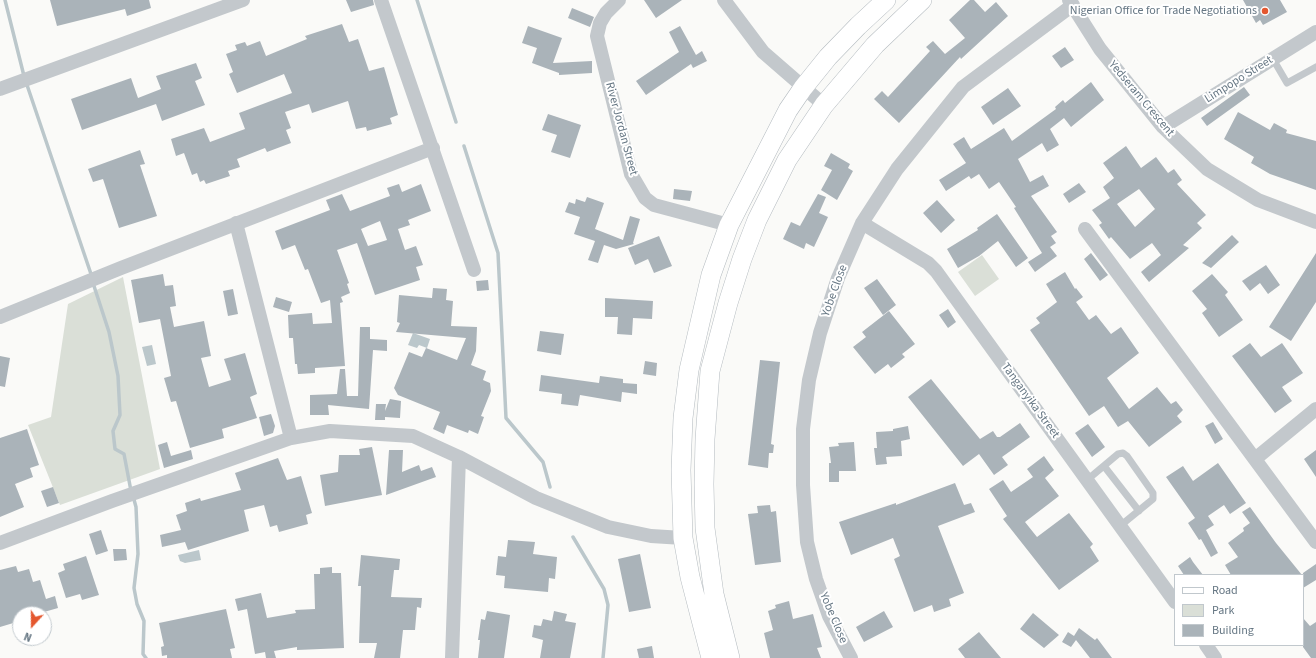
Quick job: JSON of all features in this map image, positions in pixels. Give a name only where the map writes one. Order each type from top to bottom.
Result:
[{"type":"street","points":[[0,89],[40,75],[214,5],[243,0]]},
{"type":"street","points":[[381,0],[474,270]]},
{"type":"street","name":"River Jordan Street","points":[[620,0],[606,13],[600,23],[597,36],[631,174],[645,198],[654,205],[729,225]]},
{"type":"street","points":[[724,0],[764,52],[824,105]]},
{"type":"street","points":[[711,658],[690,577],[683,538],[681,470],[683,418],[689,370],[711,275],[729,225],[774,134],[803,88],[828,57],[886,0]]},
{"type":"street","points":[[730,658],[714,594],[705,528],[705,439],[710,371],[728,303],[742,259],[757,220],[787,160],[824,105],[875,45],[922,0]]},
{"type":"street","name":"Yedseram Crescent","points":[[1071,3],[1100,49],[1163,127],[1207,169],[1258,200],[1316,222]]},
{"type":"street","name":"Yobe Close","points":[[850,658],[829,616],[816,579],[807,542],[802,485],[803,429],[809,380],[820,333],[838,278],[862,223],[897,170],[963,87],[1071,3]]},
{"type":"street","name":"Limpopo Street","points":[[1163,127],[1316,32]]},
{"type":"street","points":[[0,317],[120,268],[433,148]]},
{"type":"street","points":[[236,223],[291,438]]},
{"type":"street","name":"Tanganyika Street","points":[[862,223],[928,263],[936,271],[1174,601]]},
{"type":"street","points":[[1085,229],[1316,542]]},
{"type":"street","points":[[1255,459],[1316,409]]},
{"type":"street","points":[[0,543],[112,501],[291,438],[330,431],[413,436],[459,457],[536,498],[608,527],[651,536],[683,538]]},
{"type":"street","points":[[452,658],[459,457]]},
{"type":"street","points":[[1207,646],[1215,658]]},
{"type":"lane","points":[[1273,59],[1287,82],[1316,67]]},
{"type":"lane","points":[[1087,480],[1118,454],[1123,453],[1127,456],[1152,493],[1153,499],[1120,526]]},
{"type":"lane","points":[[1104,466],[1139,511]]},
{"type":"green space","points":[[982,255],[999,279],[975,296],[958,272]]},
{"type":"green space","points":[[123,277],[160,469],[60,505],[28,425],[51,417],[68,304]]},
{"type":"shaded area","points":[[413,333],[430,339],[427,348],[419,345],[417,348],[408,345]]},
{"type":"shaded area","points":[[152,345],[156,364],[147,366],[142,347]]},
{"type":"shaded area","points":[[199,550],[201,560],[185,563],[180,561],[178,555]]},
{"type":"building","points":[[50,0],[149,0],[151,8],[127,16],[125,9],[57,26]]},
{"type":"building","points":[[346,0],[373,0],[374,5],[351,12]]},
{"type":"building","points":[[644,0],[682,0],[656,18]]},
{"type":"building","points":[[970,0],[974,0],[985,12],[996,2],[1008,16],[961,59],[960,57],[899,123],[874,99],[882,91],[888,97],[930,51],[926,47],[933,41],[945,54],[965,38],[949,20]]},
{"type":"building","name":"Nigerian Office for Trade Negotiations","points":[[1243,0],[1280,0],[1287,12],[1263,25],[1260,20],[1256,23]]},
{"type":"building","points":[[572,8],[594,17],[590,27],[568,18]]},
{"type":"building","points":[[342,24],[349,42],[358,39],[369,71],[384,67],[398,115],[390,118],[392,124],[367,131],[366,127],[356,129],[348,101],[312,113],[309,104],[285,112],[291,128],[286,130],[291,143],[267,152],[265,148],[237,159],[240,167],[228,171],[230,176],[206,184],[204,180],[200,182],[197,173],[192,175],[184,153],[176,156],[171,139],[204,128],[210,142],[245,129],[239,113],[292,93],[284,74],[237,93],[229,74],[233,72],[226,54],[237,50],[235,45],[245,42],[247,46],[260,41],[266,56],[307,39],[305,36]]},
{"type":"building","points":[[528,26],[562,38],[553,63],[592,61],[592,73],[559,75],[559,73],[532,63],[537,48],[522,43]]},
{"type":"building","points":[[680,26],[696,55],[702,51],[707,61],[693,68],[691,64],[646,95],[636,81],[679,52],[669,32]]},
{"type":"building","points":[[1065,47],[1074,60],[1061,68],[1052,56]]},
{"type":"building","points":[[196,63],[202,78],[195,81],[205,105],[162,121],[156,104],[82,130],[71,99],[131,78],[138,98],[161,89],[156,76]]},
{"type":"building","points":[[1091,82],[1104,100],[1071,127],[1064,118],[1050,129],[1059,145],[1047,152],[1042,143],[1018,159],[1030,182],[1043,175],[1049,186],[1031,196],[1057,232],[1051,236],[1056,243],[1050,247],[1057,256],[1035,272],[1028,262],[1042,253],[1014,208],[1016,207],[999,182],[989,189],[979,174],[971,179],[969,176],[946,191],[939,180],[966,163],[953,144],[964,137],[971,149],[1004,128],[1012,141],[1056,109],[1055,107],[1063,100],[1065,103]]},
{"type":"building","points":[[1244,87],[1250,95],[1207,126],[1201,118]]},
{"type":"building","points":[[1008,88],[1021,106],[993,125],[981,107]]},
{"type":"building","points":[[1238,112],[1270,130],[1274,123],[1287,130],[1286,133],[1316,141],[1316,190],[1270,174],[1251,163],[1254,157],[1224,139]]},
{"type":"building","points":[[548,114],[581,125],[570,158],[551,152],[557,135],[542,130]]},
{"type":"building","points":[[1126,146],[1141,168],[1156,157],[1168,173],[1174,169],[1182,180],[1177,184],[1206,215],[1197,223],[1202,228],[1183,245],[1189,248],[1149,282],[1141,272],[1161,255],[1152,243],[1130,259],[1111,237],[1109,239],[1099,225],[1102,223],[1092,210],[1110,198],[1103,187],[1114,178],[1103,163]],"holes":[[[1139,189],[1155,209],[1135,227],[1117,204]]]},
{"type":"building","points":[[140,150],[145,164],[140,165],[157,216],[119,228],[103,179],[93,182],[88,169]]},
{"type":"building","points":[[831,153],[850,164],[848,168],[853,171],[837,200],[821,190],[832,170],[824,166]]},
{"type":"building","points":[[1079,183],[1086,192],[1069,203],[1063,194]]},
{"type":"building","points":[[399,184],[402,192],[421,184],[431,211],[408,220],[410,225],[398,229],[405,250],[416,246],[423,265],[416,267],[420,280],[375,295],[357,243],[337,250],[349,283],[347,284],[350,293],[341,297],[343,302],[340,303],[345,366],[315,368],[315,373],[298,374],[297,364],[295,364],[293,338],[289,338],[288,315],[312,313],[313,324],[332,323],[330,300],[321,303],[308,269],[305,270],[295,245],[282,250],[275,231],[330,210],[326,200],[342,194],[350,211],[390,196],[387,188]],"holes":[[[380,221],[387,240],[368,246],[361,229]]]},
{"type":"building","points":[[674,189],[692,191],[690,201],[673,199]]},
{"type":"building","points":[[818,194],[826,197],[819,213],[828,217],[814,247],[806,243],[804,249],[783,239],[791,222],[800,226]]},
{"type":"building","points":[[587,197],[604,203],[595,229],[623,240],[630,216],[640,219],[633,243],[634,244],[616,249],[604,245],[598,263],[588,260],[595,241],[574,234],[580,217],[565,212],[569,202],[575,204],[576,199],[585,202]]},
{"type":"building","points":[[937,200],[955,220],[941,233],[923,213]]},
{"type":"building","points":[[997,214],[1028,258],[1016,267],[998,241],[979,256],[958,268],[947,249],[978,230],[977,228]]},
{"type":"building","points":[[1232,235],[1239,242],[1211,268],[1202,263]]},
{"type":"building","points":[[659,236],[672,266],[654,273],[648,259],[635,265],[628,248]]},
{"type":"building","points":[[1091,253],[1108,275],[1100,281],[1084,259]]},
{"type":"building","points":[[1316,253],[1316,302],[1291,341],[1269,327]]},
{"type":"building","points":[[1266,265],[1280,285],[1268,294],[1260,283],[1250,291],[1242,281]]},
{"type":"building","points":[[1065,272],[1075,289],[1076,288],[1083,297],[1076,302],[1089,320],[1096,315],[1111,334],[1121,327],[1139,353],[1107,378],[1129,409],[1157,387],[1171,404],[1176,401],[1183,410],[1177,416],[1182,422],[1149,447],[1128,421],[1118,427],[1104,406],[1089,416],[1030,330],[1040,323],[1036,318],[1057,302],[1046,284]]},
{"type":"building","points":[[163,274],[165,286],[173,285],[176,306],[170,307],[174,327],[204,321],[211,356],[201,358],[209,387],[231,380],[224,359],[245,353],[257,394],[250,397],[257,418],[222,429],[224,438],[190,448],[176,401],[171,402],[164,378],[171,376],[160,319],[139,323],[131,280]]},
{"type":"building","points":[[1212,274],[1228,292],[1225,295],[1243,320],[1219,337],[1202,313],[1207,309],[1192,291]]},
{"type":"building","points":[[877,279],[896,305],[883,315],[864,288]]},
{"type":"building","points":[[488,280],[489,290],[477,291],[476,281]]},
{"type":"building","points":[[433,288],[447,289],[446,300],[453,301],[451,326],[477,327],[476,351],[471,365],[486,371],[483,380],[490,383],[491,391],[481,416],[484,417],[478,434],[469,430],[468,433],[447,425],[444,434],[433,429],[440,412],[398,395],[394,388],[409,352],[422,357],[426,348],[457,360],[466,338],[396,332],[400,323],[397,322],[399,295],[432,298]]},
{"type":"building","points":[[233,289],[238,314],[228,316],[223,291]]},
{"type":"building","points":[[276,297],[292,302],[289,312],[273,307]]},
{"type":"building","points":[[605,298],[653,301],[652,319],[633,318],[632,335],[617,334],[618,317],[605,317]]},
{"type":"building","points":[[948,309],[956,322],[948,328],[939,315]]},
{"type":"building","points":[[889,311],[915,344],[902,354],[905,357],[891,368],[888,364],[875,374],[853,347],[866,337],[862,332]]},
{"type":"building","points":[[360,327],[370,327],[370,339],[387,340],[387,351],[373,350],[369,409],[328,405],[329,415],[310,415],[310,395],[337,394],[340,369],[345,369],[347,396],[358,396]]},
{"type":"building","points":[[540,331],[564,334],[561,355],[537,351]]},
{"type":"building","points":[[1250,343],[1261,357],[1282,343],[1303,373],[1282,387],[1292,401],[1275,413],[1232,356]]},
{"type":"building","points":[[0,356],[10,358],[5,387],[0,386]]},
{"type":"building","points":[[760,360],[780,362],[771,444],[774,445],[773,453],[769,453],[768,468],[748,465]]},
{"type":"building","points":[[645,361],[657,363],[656,376],[643,374]]},
{"type":"building","points":[[541,375],[599,383],[600,376],[623,379],[623,383],[637,384],[637,394],[622,392],[621,402],[580,395],[578,406],[561,404],[562,394],[539,391]]},
{"type":"building","points":[[931,379],[980,439],[993,431],[997,437],[1000,437],[1020,423],[1030,437],[1002,457],[1008,465],[994,475],[979,454],[963,466],[908,397]]},
{"type":"building","points":[[390,399],[401,401],[400,418],[385,417],[385,420],[375,420],[376,404],[386,404],[385,411]]},
{"type":"building","points":[[271,414],[275,426],[273,433],[264,436],[259,417]]},
{"type":"building","points":[[1213,422],[1223,439],[1215,444],[1205,426]]},
{"type":"building","points":[[1088,424],[1105,447],[1092,457],[1075,433]]},
{"type":"building","points":[[908,426],[910,439],[901,441],[902,456],[886,457],[887,464],[876,465],[874,448],[877,448],[876,432],[893,431],[893,429]]},
{"type":"building","points":[[27,429],[39,465],[30,468],[33,477],[15,484],[24,507],[0,517],[0,438]]},
{"type":"building","points":[[167,442],[171,456],[191,450],[193,459],[164,468],[158,445]]},
{"type":"building","points":[[854,442],[856,471],[839,471],[839,482],[829,482],[829,463],[831,463],[829,447],[839,446],[838,443]]},
{"type":"building","points":[[372,447],[382,495],[325,506],[320,475],[338,472],[339,455],[360,455],[359,449]]},
{"type":"building","points":[[389,450],[403,450],[402,472],[419,465],[421,471],[432,467],[436,477],[386,495]]},
{"type":"building","points":[[1316,450],[1316,477],[1304,459]]},
{"type":"building","points":[[1044,456],[1054,470],[1045,478],[1059,496],[1025,522],[1037,537],[1069,513],[1093,544],[1090,547],[1099,561],[1059,590],[1003,519],[1007,516],[989,489],[1003,480],[1011,492],[1033,477],[1027,469]]},
{"type":"building","points":[[278,458],[287,480],[301,476],[312,513],[306,515],[308,524],[279,532],[277,525],[270,527],[264,505],[244,510],[249,531],[188,550],[185,542],[162,547],[160,535],[181,530],[176,515],[187,511],[185,503],[200,498],[201,501],[241,490],[235,473]]},
{"type":"building","points":[[1218,463],[1246,503],[1230,514],[1224,505],[1208,516],[1214,525],[1206,530],[1218,553],[1211,557],[1201,539],[1199,540],[1188,523],[1195,518],[1166,477],[1183,466],[1193,481]]},
{"type":"building","points":[[955,483],[964,505],[971,503],[975,512],[938,526],[964,593],[949,599],[951,606],[934,612],[932,605],[914,612],[894,559],[900,556],[893,538],[851,555],[839,522],[896,503],[896,505]]},
{"type":"building","points":[[53,487],[59,503],[47,507],[41,491]]},
{"type":"building","points":[[770,505],[771,512],[776,511],[781,562],[755,565],[748,514],[758,513],[757,506]]},
{"type":"building","points":[[1250,507],[1301,574],[1230,574],[1225,565],[1238,557],[1228,543],[1244,531],[1243,528],[1250,523],[1242,512]]},
{"type":"building","points":[[101,530],[108,551],[96,555],[89,534]]},
{"type":"building","points":[[508,540],[535,542],[533,554],[557,557],[555,579],[549,578],[548,592],[504,588],[505,576],[496,575],[498,556],[506,557]]},
{"type":"building","points":[[113,549],[126,549],[127,560],[114,561]]},
{"type":"building","points":[[640,554],[651,608],[629,612],[618,559]]},
{"type":"building","points":[[361,555],[400,559],[399,570],[394,570],[391,597],[422,598],[421,608],[417,607],[415,630],[403,630],[400,658],[374,658],[377,643],[359,643],[361,586],[358,586]]},
{"type":"building","points":[[86,556],[99,595],[82,600],[80,594],[66,598],[58,573],[65,570],[63,564]]},
{"type":"building","points":[[1190,557],[1202,574],[1183,574],[1178,566]]},
{"type":"building","points":[[1316,564],[1316,580],[1304,587],[1303,573]]},
{"type":"building","points":[[16,566],[18,572],[29,569],[33,582],[40,580],[46,599],[55,596],[58,608],[52,610],[52,606],[12,606],[12,623],[0,627],[0,570]]},
{"type":"building","points":[[332,567],[332,573],[341,573],[344,648],[297,650],[297,647],[274,651],[276,658],[266,658],[265,652],[255,654],[247,609],[238,611],[235,599],[261,593],[267,618],[296,613],[295,610],[315,609],[314,574],[320,574],[320,568]]},
{"type":"building","points":[[789,601],[793,619],[813,614],[822,647],[817,648],[821,658],[770,658],[764,633],[773,630],[768,611],[776,608],[775,605]]},
{"type":"building","points":[[226,609],[235,648],[230,649],[232,658],[167,658],[167,655],[162,656],[161,647],[164,646],[159,623]]},
{"type":"building","points":[[487,611],[510,615],[504,658],[478,658],[480,640],[478,640],[481,619],[485,620]]},
{"type":"building","points":[[554,611],[567,614],[565,621],[576,623],[570,658],[540,658],[543,640],[532,637],[534,625],[541,626],[543,619],[552,621]]},
{"type":"building","points":[[884,611],[893,627],[864,642],[856,627]]},
{"type":"building","points":[[1033,613],[1059,635],[1044,648],[1020,629]]},
{"type":"building","points":[[1304,619],[1310,626],[1316,622],[1316,658],[1311,658],[1303,647]]},
{"type":"building","points":[[1079,628],[1095,640],[1097,638],[1112,658],[1090,658],[1076,640],[1071,647],[1062,642],[1068,632],[1074,636]]},
{"type":"building","points":[[979,632],[1001,658],[965,658],[958,649]]},
{"type":"building","points":[[652,646],[654,658],[639,658],[637,649]]},
{"type":"waterway","points":[[5,0],[24,76]]},
{"type":"waterway","points":[[417,0],[456,122]]},
{"type":"waterway","points":[[26,82],[92,277]]},
{"type":"waterway","points":[[464,146],[498,253],[506,418],[543,462],[550,487]]},
{"type":"waterway","points":[[93,283],[109,332],[118,376],[120,415],[113,431],[115,449],[124,454],[131,491]]},
{"type":"waterway","points":[[133,496],[136,507],[138,554],[134,588],[137,604],[144,621],[143,654],[146,658]]},
{"type":"waterway","points":[[573,537],[604,589],[608,605],[603,658]]},
{"type":"place","name":"Nigerian Office for Trade Negotiations","points":[[1265,11]]}]
